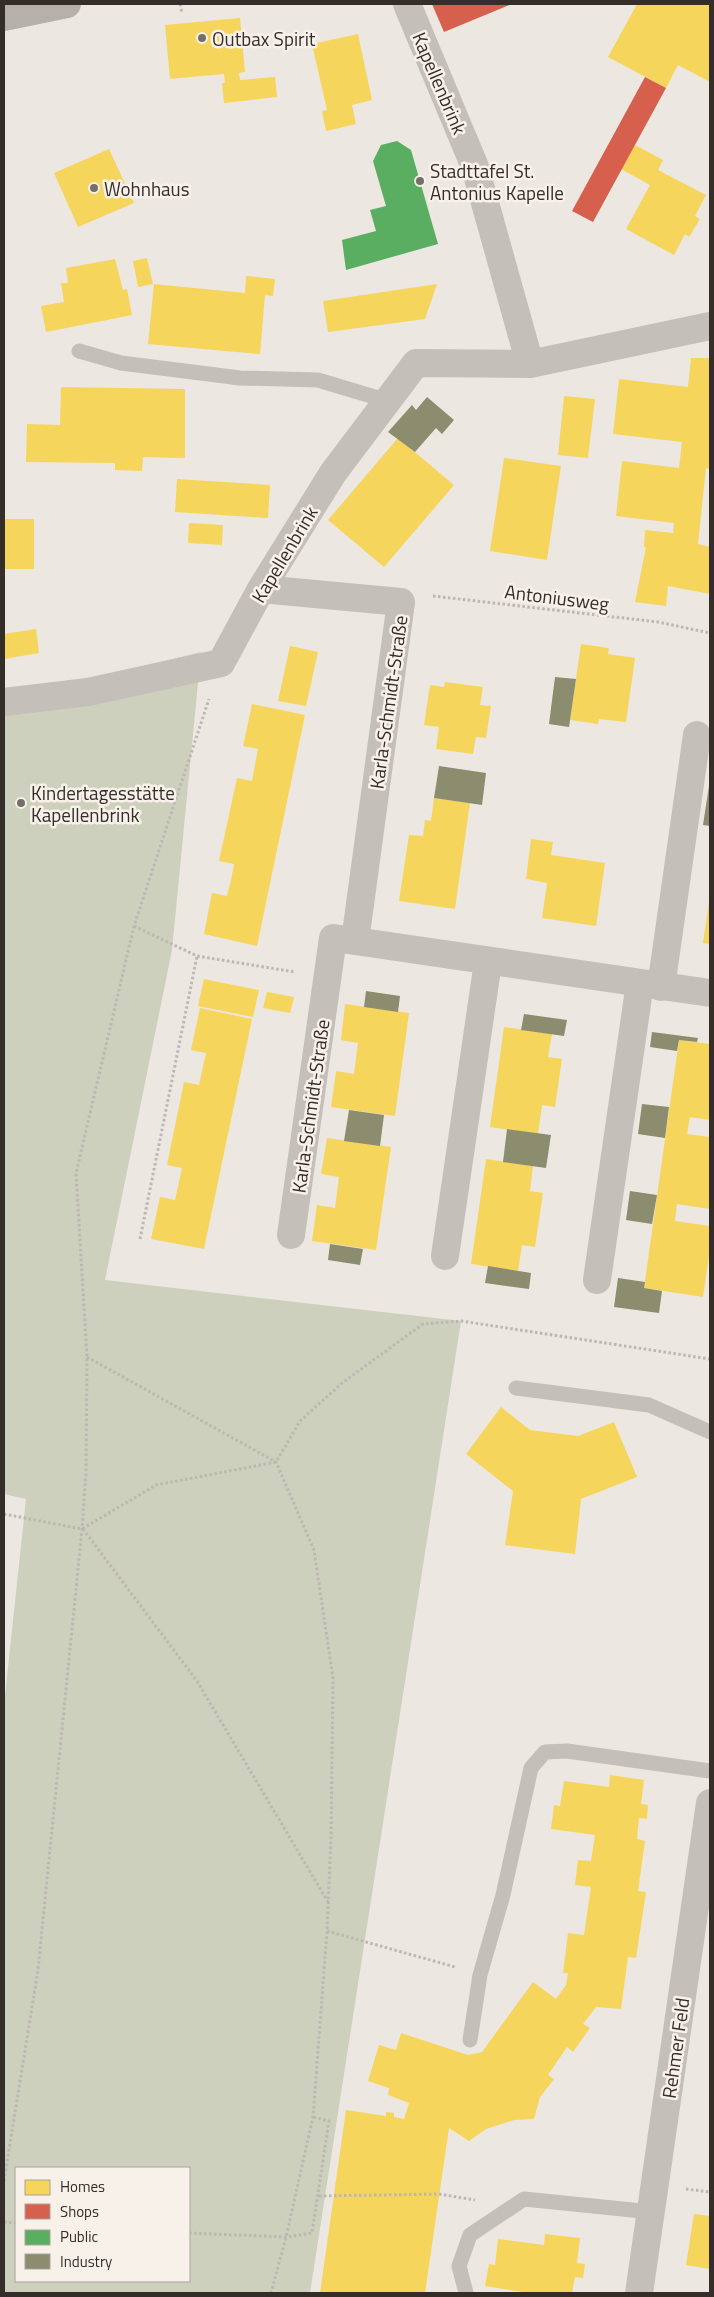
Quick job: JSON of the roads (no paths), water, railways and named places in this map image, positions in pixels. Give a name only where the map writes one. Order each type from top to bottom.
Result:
[{"type":"street","points":[[4,17],[67,4]]},
{"type":"street","name":"Kapellenbrink","points":[[407,4],[475,167],[530,364]]},
{"type":"street","name":"Kapellenbrink","points":[[4,702],[88,692],[221,663],[261,590],[332,473],[416,363],[530,364],[710,326]]},
{"type":"street","name":"Karla-Schmidt-Straße","points":[[261,590],[401,602],[355,941]]},
{"type":"street","points":[[597,1280],[650,985],[698,735]]},
{"type":"street","name":"Karla-Schmidt-Straße","points":[[291,1235],[333,938],[710,993]]},
{"type":"street","points":[[445,1256],[488,962]]},
{"type":"street","name":"Rehmer Feld","points":[[639,2293],[710,1803]]},
{"type":"lane","points":[[79,351],[121,363],[240,378],[318,380],[388,401]]},
{"type":"lane","points":[[516,1388],[649,1405],[710,1432]]},
{"type":"lane","points":[[470,2040],[480,1974],[503,1895],[531,1768],[545,1752],[567,1750],[710,1771]]},
{"type":"lane","points":[[466,2293],[458,2266],[470,2235],[524,2199],[652,2212]]},
{"type":"place","name":"Outbax Spirit","points":[[202,38]]},
{"type":"place","name":"Stadttafel St. Antonius Kapelle","points":[[420,181]]},
{"type":"place","name":"Wohnhaus","points":[[94,188]]},
{"type":"place","name":"Kindertagesstätte Kapellenbrink","points":[[21,803]]}]
